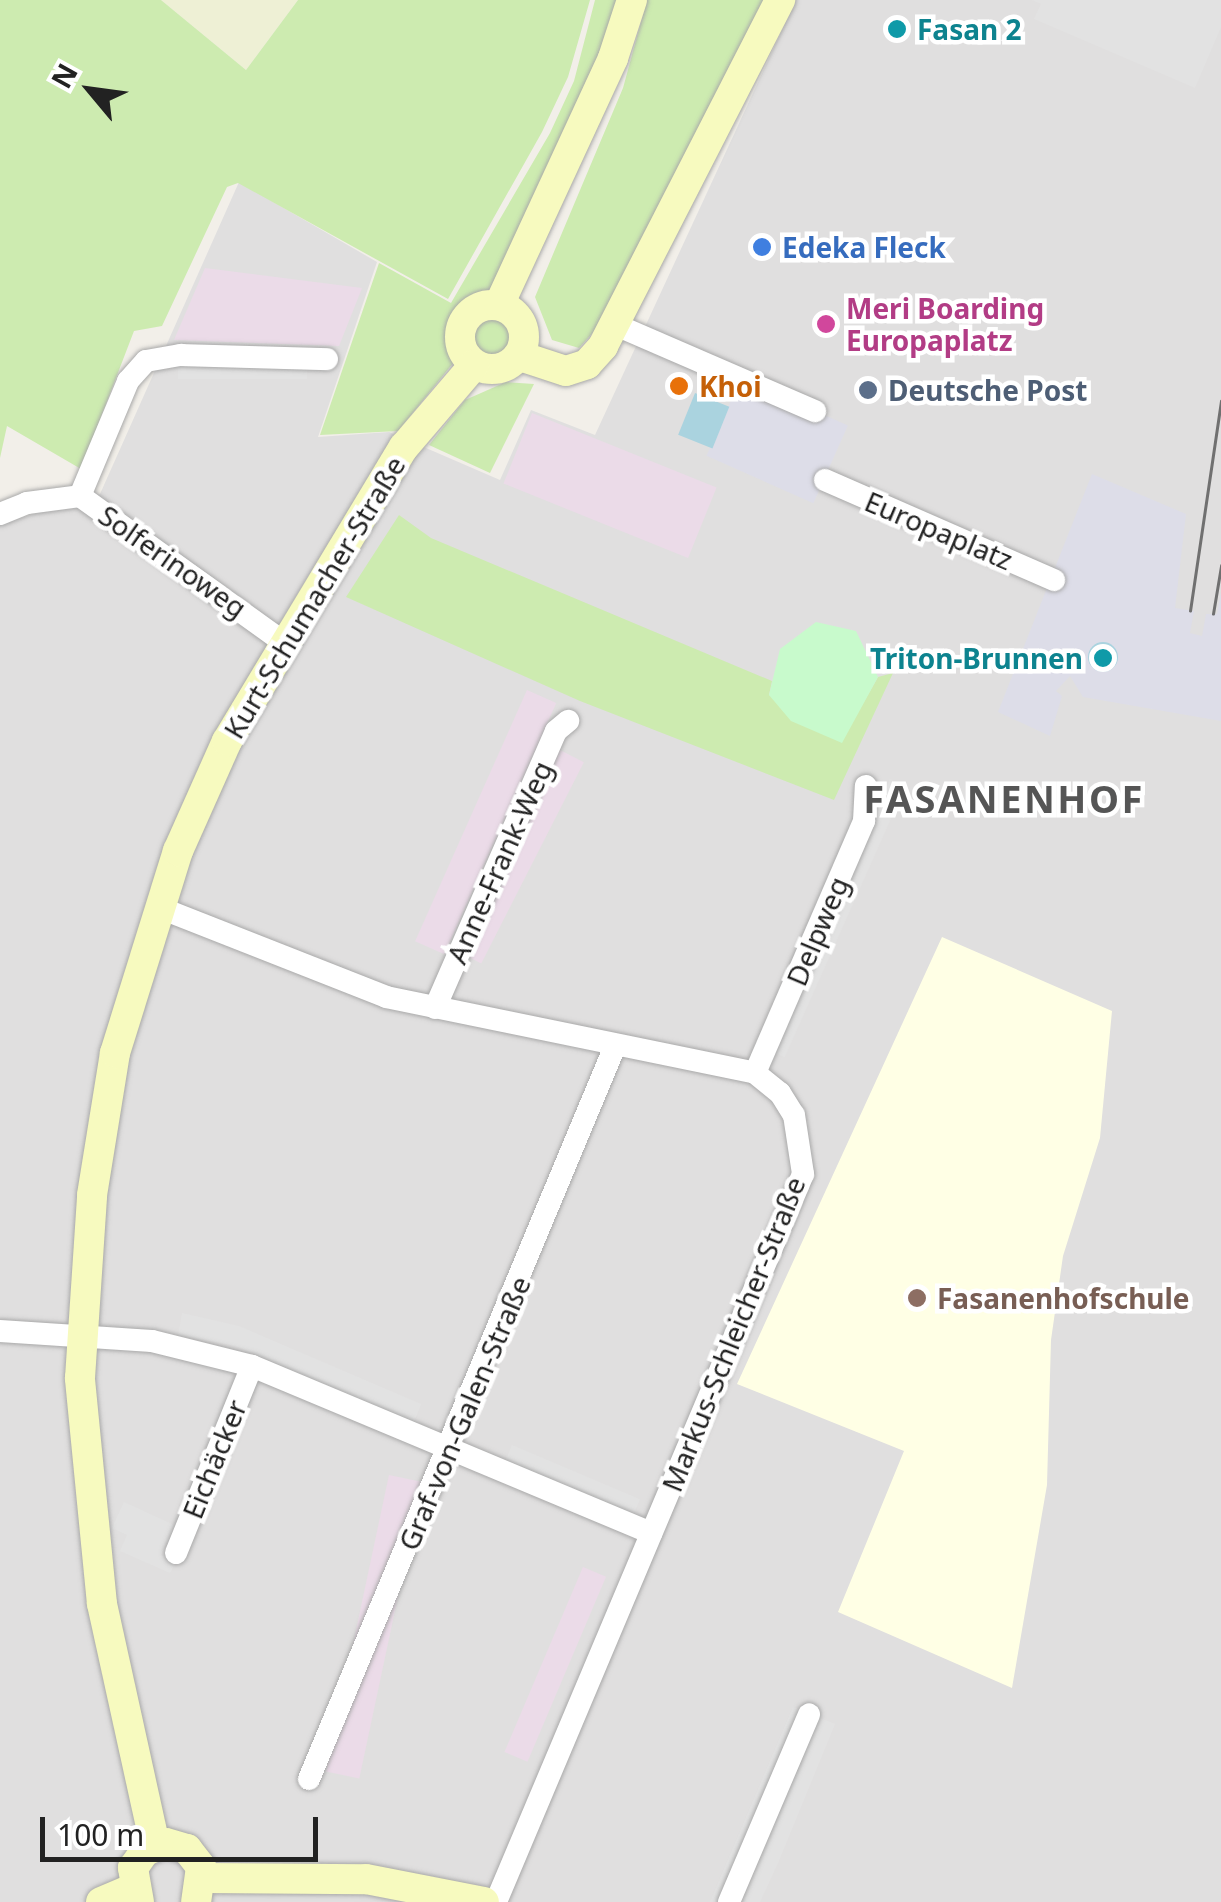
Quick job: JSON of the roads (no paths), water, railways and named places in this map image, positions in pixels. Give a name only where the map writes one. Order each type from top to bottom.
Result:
[{"type":"street","points":[[499,305],[613,58],[632,0]]},
{"type":"street","points":[[520,356],[566,371],[588,364],[616,324],[780,0]]},
{"type":"street","points":[[499,305],[522,325],[520,356],[499,370],[474,365],[459,340],[462,325],[484,306],[499,305]]},
{"type":"street","points":[[616,324],[815,410]]},
{"type":"street","points":[[80,496],[128,380],[146,360],[181,355],[326,359]]},
{"type":"street","name":"Kurt-Schumacher-Straße","points":[[155,1846],[102,1604],[88,1504],[80,1336],[92,1196],[115,1053],[158,908],[228,741],[282,641],[404,447],[474,365]]},
{"type":"street","name":"Europaplatz","points":[[824,480],[1054,580]]},
{"type":"street","name":"Solferinoweg","points":[[0,514],[27,503],[80,496],[282,641]]},
{"type":"street","name":"Anne-Frank-Weg","points":[[435,1008],[556,731],[568,722]]},
{"type":"street","name":"Delpweg","points":[[756,1074],[864,821],[866,786]]},
{"type":"street","points":[[158,908],[310,972],[435,1008],[756,1074]]},
{"type":"street","name":"Graf-von-Galen-Straße","points":[[309,1780],[615,1046]]},
{"type":"street","name":"Markus-Schleicher-Straße","points":[[496,1902],[803,1174],[794,1115],[780,1092],[756,1074]]},
{"type":"street","points":[[0,1331],[152,1341],[252,1366],[448,1452],[652,1532]]},
{"type":"street","name":"Eichäcker","points":[[176,1553],[252,1366]]},
{"type":"street","points":[[729,1902],[809,1714]]},
{"type":"street","points":[[101,1902],[136,1896],[138,1858],[155,1846],[188,1849],[200,1890],[366,1880],[484,1902]]},
{"type":"water","points":[[695,393],[729,407],[712,449],[678,435]]},
{"type":"water","points":[[1103,642],[1114,646],[1118,657],[1114,668],[1103,672],[1092,668],[1088,657],[1092,646]]},
{"type":"tram line","points":[[1190,611],[1221,401]]},
{"type":"tram line","points":[[1213,614],[1221,566]]},
{"type":"place","name":"Fasan 2","points":[[897,29]]},
{"type":"place","name":"Edeka Fleck","points":[[762,247]]},
{"type":"place","name":"Meri Boarding Europaplatz","points":[[826,324]]},
{"type":"place","name":"Khoi","points":[[679,386]]},
{"type":"place","name":"Deutsche Post","points":[[868,390]]},
{"type":"place","name":"Triton-Brunnen","points":[[1103,658]]},
{"type":"place","name":"Fasanenhofschule","points":[[917,1298]]},
{"type":"district","name":"FASANENHOF","points":[[1004,799]]}]
